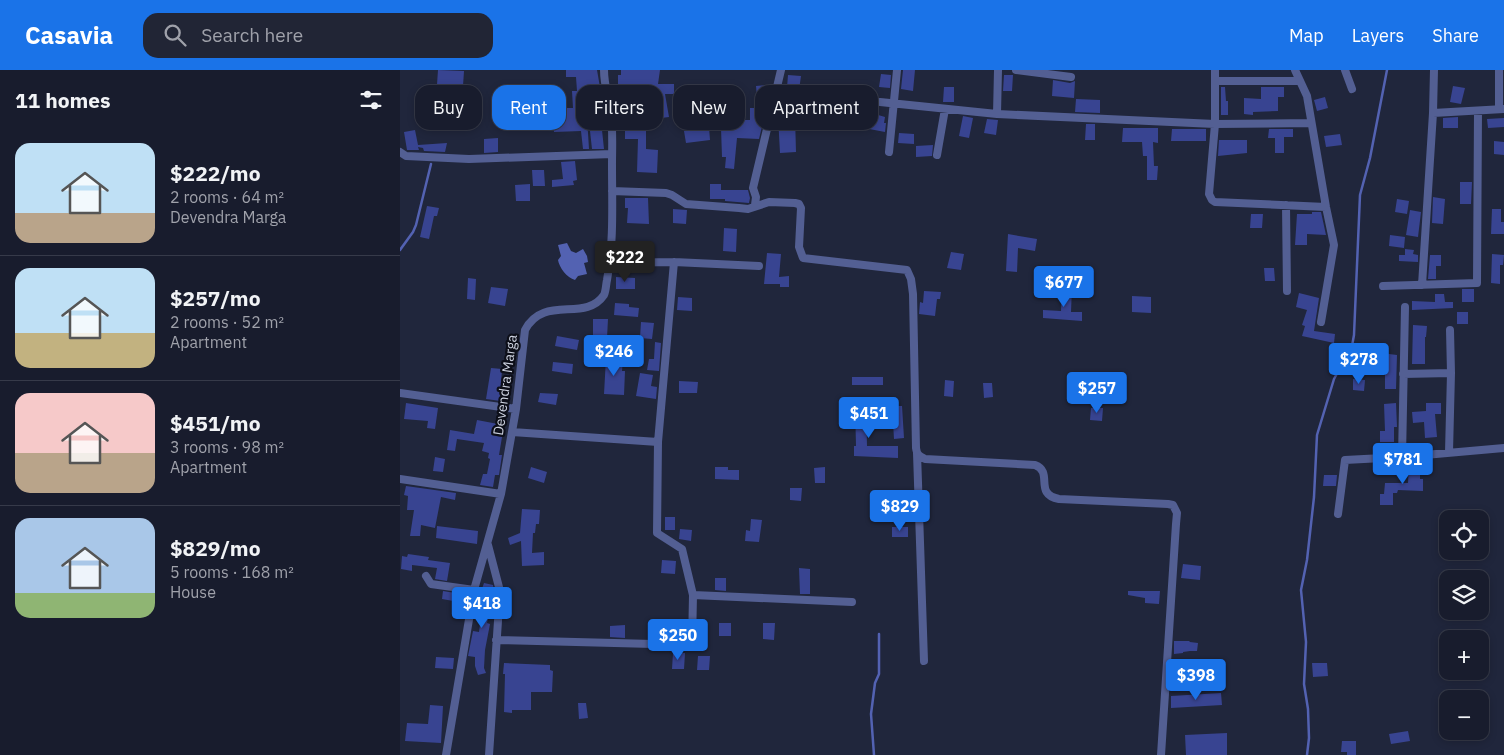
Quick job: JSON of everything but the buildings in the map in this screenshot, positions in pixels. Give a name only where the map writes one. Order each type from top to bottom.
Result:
[{"type":"street","name":"Devendra Marga","points":[[446,755],[474,590],[501,494],[516,409],[525,330],[529,322],[544,312],[591,307],[604,294],[610,263],[612,230],[612,154],[611,116],[604,83],[604,70]]},
{"type":"street","points":[[755,205],[756,197],[753,188],[781,70]]},
{"type":"street","points":[[889,152],[897,70]]},
{"type":"street","points":[[997,114],[998,70]]},
{"type":"street","points":[[1016,70],[1071,77]]},
{"type":"street","points":[[1215,70],[1215,124],[1209,194],[1212,200],[1215,202],[1326,207]]},
{"type":"street","points":[[1296,70],[1307,96],[1310,122],[1334,245],[1321,322]]},
{"type":"street","points":[[1345,70],[1352,89]]},
{"type":"street","points":[[1422,285],[1434,70]]},
{"type":"street","points":[[1433,113],[1502,109],[1499,70]]},
{"type":"street","points":[[1215,82],[1300,81]]},
{"type":"street","points":[[880,102],[997,114],[1215,124],[1310,122]]},
{"type":"street","points":[[937,155],[945,109]]},
{"type":"street","points":[[1383,286],[1477,283],[1478,111]]},
{"type":"street","points":[[400,152],[406,156],[469,159],[612,154]]},
{"type":"street","points":[[612,191],[666,193],[686,204],[748,209],[755,205],[778,201],[799,204],[801,214],[799,247],[803,258],[904,269],[909,274],[913,294],[924,661]]},
{"type":"street","points":[[1286,205],[1287,291]]},
{"type":"street","points":[[610,263],[674,262],[759,266]]},
{"type":"street","points":[[496,640],[692,645],[693,595],[682,550],[657,533],[658,442],[674,262]]},
{"type":"street","points":[[1402,457],[1405,307]]},
{"type":"street","points":[[1449,452],[1450,330]]},
{"type":"street","points":[[1403,374],[1450,373]]},
{"type":"street","points":[[400,393],[516,409]]},
{"type":"street","points":[[512,432],[658,442]]},
{"type":"street","points":[[1338,514],[1345,460],[1504,448]]},
{"type":"street","points":[[917,453],[919,457],[925,459],[1035,465],[1042,470],[1045,488],[1052,498],[1168,504],[1175,508],[1177,513],[1161,755]]},
{"type":"street","points":[[400,479],[501,494]]},
{"type":"street","points":[[488,545],[500,591],[489,755]]},
{"type":"street","points":[[426,576],[431,584],[474,590]]},
{"type":"street","points":[[693,595],[852,602]]},
{"type":"water","points":[[567,243],[571,251],[576,253],[583,249],[587,256],[588,262],[584,263],[587,274],[578,276],[575,280],[564,272],[558,260],[561,256],[558,245]]},
{"type":"waterway","points":[[1307,755],[1309,738],[1308,709],[1304,684],[1306,642],[1301,590],[1307,560],[1314,497],[1317,435],[1334,379],[1352,346],[1360,195],[1370,158],[1387,70]]},
{"type":"waterway","points":[[400,250],[416,225],[431,164]]},
{"type":"waterway","points":[[874,755],[871,714],[875,683],[879,674],[879,634]]}]
